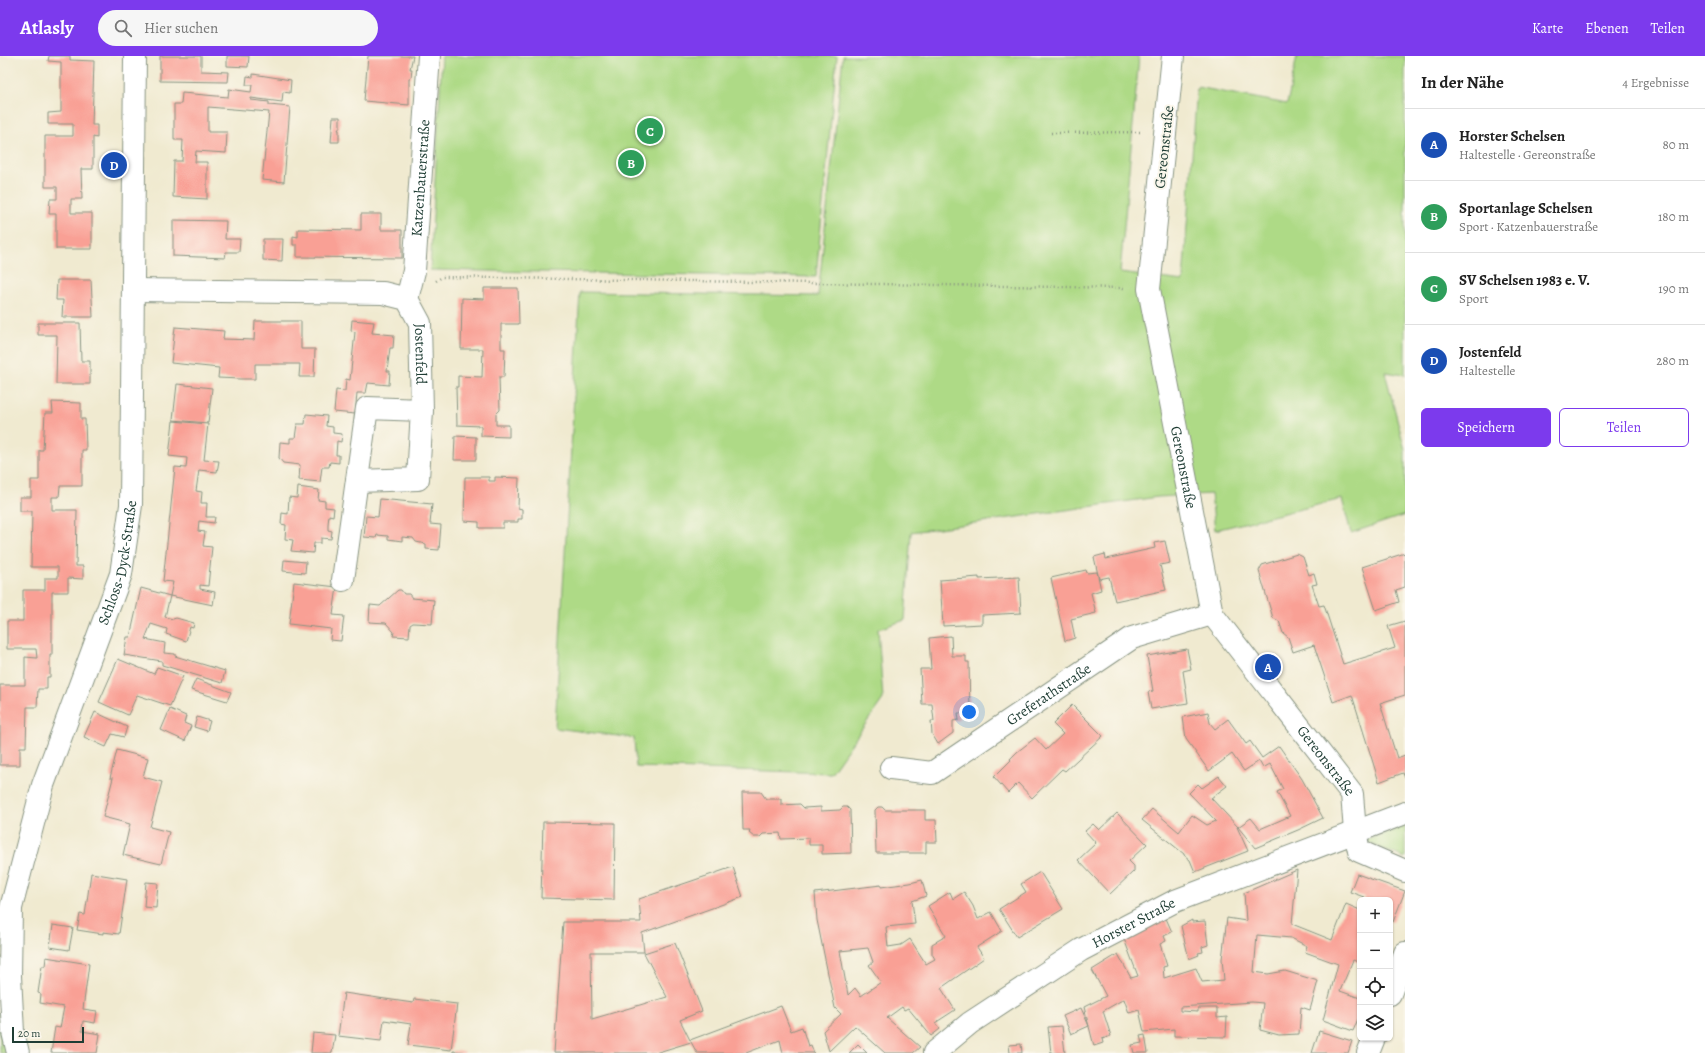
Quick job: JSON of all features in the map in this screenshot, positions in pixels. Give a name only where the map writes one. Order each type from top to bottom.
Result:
[{"type":"street","name":"Schloss-Dyck-Straße","points":[[18,1053],[13,1032],[11,990],[11,908],[43,785],[121,574],[131,506],[135,56]]},
{"type":"street","name":"Katzenbauerstraße","points":[[407,299],[414,271],[428,56]]},
{"type":"street","name":"Gereonstraße","points":[[1173,56],[1149,289],[1212,614],[1352,794],[1355,832]]},
{"type":"street","points":[[133,290],[383,293],[407,299]]},
{"type":"street","name":"Jostenfeld","points":[[357,481],[418,478],[422,410],[420,323],[407,299]]},
{"type":"street","points":[[343,580],[367,408],[422,410]]},
{"type":"street","name":"Greferathstraße","points":[[891,768],[932,773],[1132,638],[1212,614]]},
{"type":"street","name":"Horster Straße","points":[[934,1053],[970,1023],[1087,947],[1175,901],[1405,813]]},
{"type":"street","points":[[1355,832],[1359,851],[1405,871]]},
{"type":"street","points":[[1393,986],[1405,953]]},
{"type":"street","points":[[1368,1053],[1373,1041]]},
{"type":"path","points":[[1052,133],[1166,132]]},
{"type":"path","points":[[407,299],[442,277],[1149,289]]},
{"type":"green space","points":[[442,56],[837,56],[816,277],[430,270]]},
{"type":"green space","points":[[843,56],[1139,56],[1120,273],[1183,281],[1197,87],[1287,104],[1297,56],[1405,56],[1405,375],[1385,372],[1405,450],[1405,515],[1351,533],[1342,499],[1215,530],[1211,494],[1158,497],[911,532],[905,620],[878,629],[883,699],[831,773],[636,767],[634,738],[555,728],[580,292],[818,296]]},
{"type":"green space","points":[[1405,826],[1405,858],[1364,841]]},
{"type":"green space","points":[[0,1011],[8,1053],[0,1053]]},
{"type":"building","points":[[49,56],[70,56],[70,60],[94,61],[92,125],[97,125],[97,138],[93,137],[93,169],[81,169],[82,199],[71,199],[71,213],[92,213],[92,249],[56,249],[56,214],[49,214],[50,199],[57,199],[57,187],[45,187],[45,136],[73,136],[73,124],[48,124],[48,113],[61,112],[61,62],[48,61]]},
{"type":"building","points":[[160,56],[201,56],[201,71],[229,72],[228,82],[160,81]]},
{"type":"building","points":[[227,56],[249,56],[248,67],[227,66]]},
{"type":"building","points":[[368,56],[413,56],[410,69],[412,69],[411,78],[409,79],[409,105],[364,101]]},
{"type":"building","points":[[253,74],[291,80],[290,93],[283,92],[282,102],[251,98],[251,100],[269,102],[269,105],[290,107],[284,182],[262,180],[269,112],[208,107],[208,132],[227,132],[226,153],[196,151],[195,162],[207,162],[207,199],[173,197],[174,161],[182,161],[183,140],[174,140],[174,104],[181,104],[182,93],[228,97],[229,89],[251,92],[252,85],[246,85],[247,76],[253,77]]},
{"type":"building","points":[[333,117],[340,117],[340,127],[338,130],[339,142],[331,142]]},
{"type":"building","points":[[361,214],[381,214],[381,230],[402,230],[402,258],[297,257],[297,245],[293,245],[293,236],[298,237],[298,229],[361,230]]},
{"type":"building","points":[[173,220],[226,221],[225,239],[240,239],[239,252],[226,252],[225,258],[173,256]]},
{"type":"building","points":[[263,239],[283,239],[282,261],[263,260]]},
{"type":"building","points":[[57,280],[91,280],[93,317],[62,317],[63,300],[56,300]]},
{"type":"building","points":[[484,288],[518,288],[519,324],[501,324],[501,349],[505,349],[504,377],[499,377],[500,410],[496,414],[496,425],[509,425],[509,437],[481,436],[481,426],[457,425],[456,387],[458,387],[458,376],[482,377],[483,349],[461,349],[462,298],[484,299]]},
{"type":"building","points":[[352,320],[374,322],[372,333],[394,335],[393,348],[390,348],[387,371],[390,371],[389,385],[368,383],[366,393],[357,393],[355,414],[334,412],[336,390],[345,391],[346,379],[350,380],[355,332],[351,331]]},
{"type":"building","points":[[255,321],[301,321],[301,349],[315,349],[314,377],[299,377],[300,364],[255,364],[255,379],[240,379],[218,378],[219,368],[171,363],[175,327],[224,331],[223,339],[254,340]]},
{"type":"building","points":[[38,323],[80,323],[81,361],[90,361],[90,384],[56,384],[57,335],[38,335]]},
{"type":"building","points":[[177,384],[212,388],[208,423],[173,420]]},
{"type":"building","points":[[52,402],[81,403],[81,419],[85,419],[86,450],[82,450],[82,486],[60,486],[59,497],[52,497],[52,510],[77,510],[76,566],[83,566],[83,579],[68,578],[68,592],[52,592],[52,655],[50,655],[50,677],[47,677],[47,689],[38,689],[37,707],[27,707],[26,747],[20,747],[20,765],[0,765],[0,685],[25,685],[25,657],[37,658],[36,649],[7,649],[7,621],[23,621],[23,590],[45,590],[45,578],[58,578],[58,567],[31,567],[32,511],[20,511],[20,497],[31,497],[31,480],[39,480],[39,450],[43,450],[45,413],[53,413]]},
{"type":"building","points":[[306,414],[327,416],[326,426],[333,427],[333,433],[342,434],[341,442],[337,441],[336,455],[339,455],[339,463],[330,462],[329,467],[322,467],[320,482],[299,480],[300,465],[283,463],[279,458],[280,442],[290,443],[290,438],[295,438],[297,424],[305,424]]},
{"type":"building","points":[[173,421],[208,424],[204,460],[219,461],[217,472],[199,470],[196,491],[202,492],[201,503],[207,503],[206,517],[215,517],[214,523],[199,521],[198,531],[205,532],[203,546],[212,547],[208,586],[200,585],[200,589],[215,592],[213,605],[170,596],[173,582],[163,581],[175,467],[186,468],[187,458],[169,456]]},
{"type":"building","points":[[455,436],[476,437],[476,460],[454,460]]},
{"type":"building","points":[[465,477],[489,477],[489,481],[495,481],[495,477],[519,478],[518,508],[522,509],[522,519],[518,519],[518,522],[503,522],[503,528],[479,528],[479,522],[464,521]]},
{"type":"building","points":[[298,487],[319,490],[318,500],[325,501],[325,507],[334,508],[333,516],[329,515],[328,524],[328,530],[332,531],[331,539],[321,538],[321,543],[314,543],[313,553],[291,551],[293,540],[285,539],[286,525],[281,524],[282,513],[288,514],[289,497],[297,498]]},
{"type":"building","points":[[380,499],[432,504],[430,524],[441,525],[439,550],[426,549],[426,544],[416,542],[413,538],[402,537],[402,541],[388,539],[388,536],[377,535],[376,538],[364,537],[366,516],[378,517]]},
{"type":"building","points":[[1165,541],[1170,563],[1160,565],[1166,590],[1115,601],[1109,577],[1099,579],[1094,557],[1105,554],[1106,559],[1155,548],[1154,543]]},
{"type":"building","points":[[1405,553],[1405,587],[1396,590],[1399,602],[1376,610],[1362,567]]},
{"type":"building","points":[[1297,554],[1303,557],[1309,575],[1314,573],[1317,584],[1312,585],[1319,606],[1324,605],[1343,664],[1395,648],[1388,626],[1405,621],[1405,695],[1380,703],[1397,758],[1405,755],[1405,778],[1403,773],[1379,782],[1352,695],[1333,702],[1314,645],[1293,652],[1288,637],[1283,633],[1279,621],[1273,618],[1259,571],[1262,565]]},
{"type":"building","points":[[284,560],[306,562],[305,573],[283,571]]},
{"type":"building","points":[[1086,570],[1087,573],[1097,572],[1101,590],[1091,593],[1096,613],[1071,619],[1075,638],[1065,641],[1051,578]]},
{"type":"building","points":[[979,577],[979,579],[1019,577],[1021,613],[982,615],[982,624],[943,626],[940,580]]},
{"type":"building","points":[[294,582],[337,587],[333,615],[344,616],[341,641],[330,640],[331,629],[289,624]]},
{"type":"building","points":[[141,588],[170,596],[165,617],[173,619],[176,618],[194,623],[193,628],[190,627],[186,641],[166,634],[167,629],[151,624],[145,639],[165,643],[164,653],[175,654],[175,656],[225,671],[222,683],[162,665],[162,661],[124,655],[127,637],[130,637]]},
{"type":"building","points":[[398,590],[401,590],[404,594],[409,594],[412,598],[434,600],[432,624],[413,623],[410,625],[409,637],[393,636],[394,632],[386,623],[369,622],[370,605],[380,606]]},
{"type":"building","points":[[951,636],[952,656],[966,656],[966,662],[969,662],[970,713],[958,713],[959,720],[953,721],[953,733],[938,744],[932,734],[931,721],[934,721],[932,704],[922,704],[920,669],[931,669],[929,638]]},
{"type":"building","points":[[1187,649],[1191,669],[1183,671],[1188,703],[1151,709],[1148,692],[1153,691],[1147,656]]},
{"type":"building","points":[[118,659],[154,674],[157,667],[183,676],[170,706],[137,695],[128,715],[99,702]]},
{"type":"building","points":[[196,679],[231,692],[227,701],[191,690]]},
{"type":"building","points":[[1072,705],[1103,736],[1065,771],[1062,769],[1032,798],[1018,783],[1008,793],[994,777],[1017,752],[1035,738],[1046,750],[1063,734],[1053,724]]},
{"type":"building","points":[[170,709],[186,716],[184,723],[191,726],[185,741],[161,730]]},
{"type":"building","points":[[95,712],[127,727],[124,737],[112,734],[106,747],[84,737]]},
{"type":"building","points":[[1208,712],[1210,723],[1215,729],[1228,719],[1246,744],[1250,741],[1262,758],[1279,746],[1302,779],[1323,818],[1255,848],[1238,827],[1251,818],[1260,829],[1290,816],[1277,792],[1283,789],[1270,764],[1263,768],[1259,761],[1244,771],[1232,754],[1209,771],[1186,739],[1183,717]]},
{"type":"building","points":[[197,717],[210,721],[207,731],[194,727]]},
{"type":"building","points":[[117,750],[148,758],[143,777],[162,782],[150,827],[169,832],[161,864],[123,855],[130,824],[103,817],[113,778],[110,778]]},
{"type":"building","points":[[1219,776],[1227,786],[1211,798],[1238,827],[1248,851],[1195,872],[1190,860],[1184,854],[1142,820],[1152,809],[1179,832],[1192,815],[1207,825],[1216,821],[1189,793],[1198,784],[1202,788]]},
{"type":"building","points":[[742,792],[761,792],[766,799],[781,799],[781,805],[800,804],[804,808],[821,807],[821,811],[840,810],[843,807],[847,807],[850,810],[851,853],[822,854],[822,845],[809,845],[809,838],[781,839],[780,833],[763,834],[760,837],[754,837],[749,833],[750,830],[743,830]]},
{"type":"building","points":[[878,807],[882,807],[885,810],[925,810],[925,820],[936,820],[937,842],[926,842],[926,853],[876,853],[875,810]]},
{"type":"building","points":[[1117,813],[1147,844],[1129,861],[1134,866],[1134,871],[1110,894],[1078,860],[1096,843],[1085,831],[1093,824],[1099,830]]},
{"type":"building","points":[[543,822],[615,823],[614,900],[541,898]]},
{"type":"building","points":[[733,867],[743,897],[642,933],[644,952],[591,952],[592,1019],[667,997],[644,953],[675,943],[702,1011],[680,1020],[690,1040],[781,1006],[791,1031],[802,1027],[808,1046],[811,1045],[814,1053],[783,1053],[780,1040],[746,1053],[697,1053],[691,1042],[655,1053],[554,1053],[563,922],[641,922],[639,899]]},
{"type":"building","points":[[1297,870],[1292,924],[1332,940],[1346,904],[1357,909],[1357,962],[1353,960],[1340,991],[1357,997],[1357,1021],[1353,1031],[1323,1020],[1338,964],[1305,952],[1307,946],[1291,938],[1257,935],[1254,972],[1268,974],[1285,971],[1318,981],[1310,1010],[1301,1007],[1299,1034],[1279,1035],[1260,1030],[1263,1003],[1252,1002],[1180,1007],[1180,1011],[1198,1012],[1198,1008],[1217,1008],[1217,1018],[1227,1017],[1226,1037],[1174,1036],[1174,1029],[1144,1032],[1139,1010],[1129,1013],[1124,999],[1103,1011],[1111,1036],[1102,1039],[1103,1043],[1094,1046],[1084,1007],[1106,996],[1092,970],[1118,954],[1131,978],[1138,976],[1124,939],[1165,916],[1172,932],[1164,936],[1166,941],[1160,944],[1167,966],[1163,967],[1164,978],[1196,968],[1202,982],[1224,980],[1222,959],[1227,918],[1246,921],[1244,893]]},
{"type":"building","points":[[1040,872],[1063,909],[1017,937],[999,909],[1026,892],[1021,884]]},
{"type":"building","points":[[91,873],[127,879],[119,934],[103,932],[103,934],[77,930],[80,914],[85,915]]},
{"type":"building","points":[[1357,874],[1405,891],[1393,922],[1393,897],[1364,897],[1350,892]]},
{"type":"building","points":[[922,880],[926,896],[912,901],[915,924],[886,927],[888,947],[901,945],[910,939],[926,964],[935,959],[932,954],[932,944],[946,936],[928,906],[950,892],[953,899],[964,892],[973,906],[978,919],[991,912],[1002,931],[977,947],[984,958],[941,988],[955,1010],[935,1023],[940,1029],[931,1036],[908,1008],[904,1010],[902,1007],[887,1018],[920,1047],[913,1053],[885,1053],[855,1026],[829,1051],[823,1031],[841,1014],[835,1008],[817,920],[815,893],[910,883]],"holes":[[[868,948],[873,962],[869,965],[881,982],[861,996],[855,988],[848,995],[840,951]]]},
{"type":"building","points":[[146,882],[158,883],[156,908],[144,907]]},
{"type":"building","points":[[1192,920],[1192,922],[1205,921],[1208,945],[1202,947],[1203,952],[1198,953],[1199,955],[1189,959],[1181,926]]},
{"type":"building","points":[[53,925],[73,928],[69,950],[50,947]]},
{"type":"building","points":[[46,957],[89,964],[83,1009],[97,1011],[95,1023],[83,1021],[82,1031],[100,1034],[97,1053],[51,1053],[55,1027],[60,1028],[64,1007],[40,1003],[41,994],[38,993],[42,966],[45,966]]},
{"type":"building","points":[[344,993],[413,1003],[414,999],[457,1004],[451,1050],[408,1045],[411,1024],[384,1020],[381,1041],[338,1036]]},
{"type":"building","points":[[1081,1008],[1089,1026],[1071,1034],[1063,1016]]},
{"type":"building","points":[[1062,1026],[1065,1053],[1051,1053],[1048,1027]]},
{"type":"building","points":[[1319,1031],[1352,1041],[1348,1053],[1312,1053]]},
{"type":"building","points":[[313,1033],[335,1035],[332,1053],[311,1053]]},
{"type":"building","points":[[1145,1035],[1148,1053],[1134,1053],[1132,1045],[1142,1043],[1140,1036]]},
{"type":"building","points":[[858,1044],[867,1053],[849,1053]]},
{"type":"building","points":[[1021,1044],[1022,1053],[1010,1053],[1009,1045]]},
{"type":"building","points":[[453,1051],[464,1052],[464,1053],[453,1053]]},
{"type":"place","name":"SV Schelsen 1983 e. V.","points":[[650,131]]},
{"type":"place","name":"Sportanlage Schelsen","points":[[631,163]]},
{"type":"place","name":"Jostenfeld","points":[[114,165]]},
{"type":"place","name":"Horster Schelsen","points":[[1268,667]]}]
